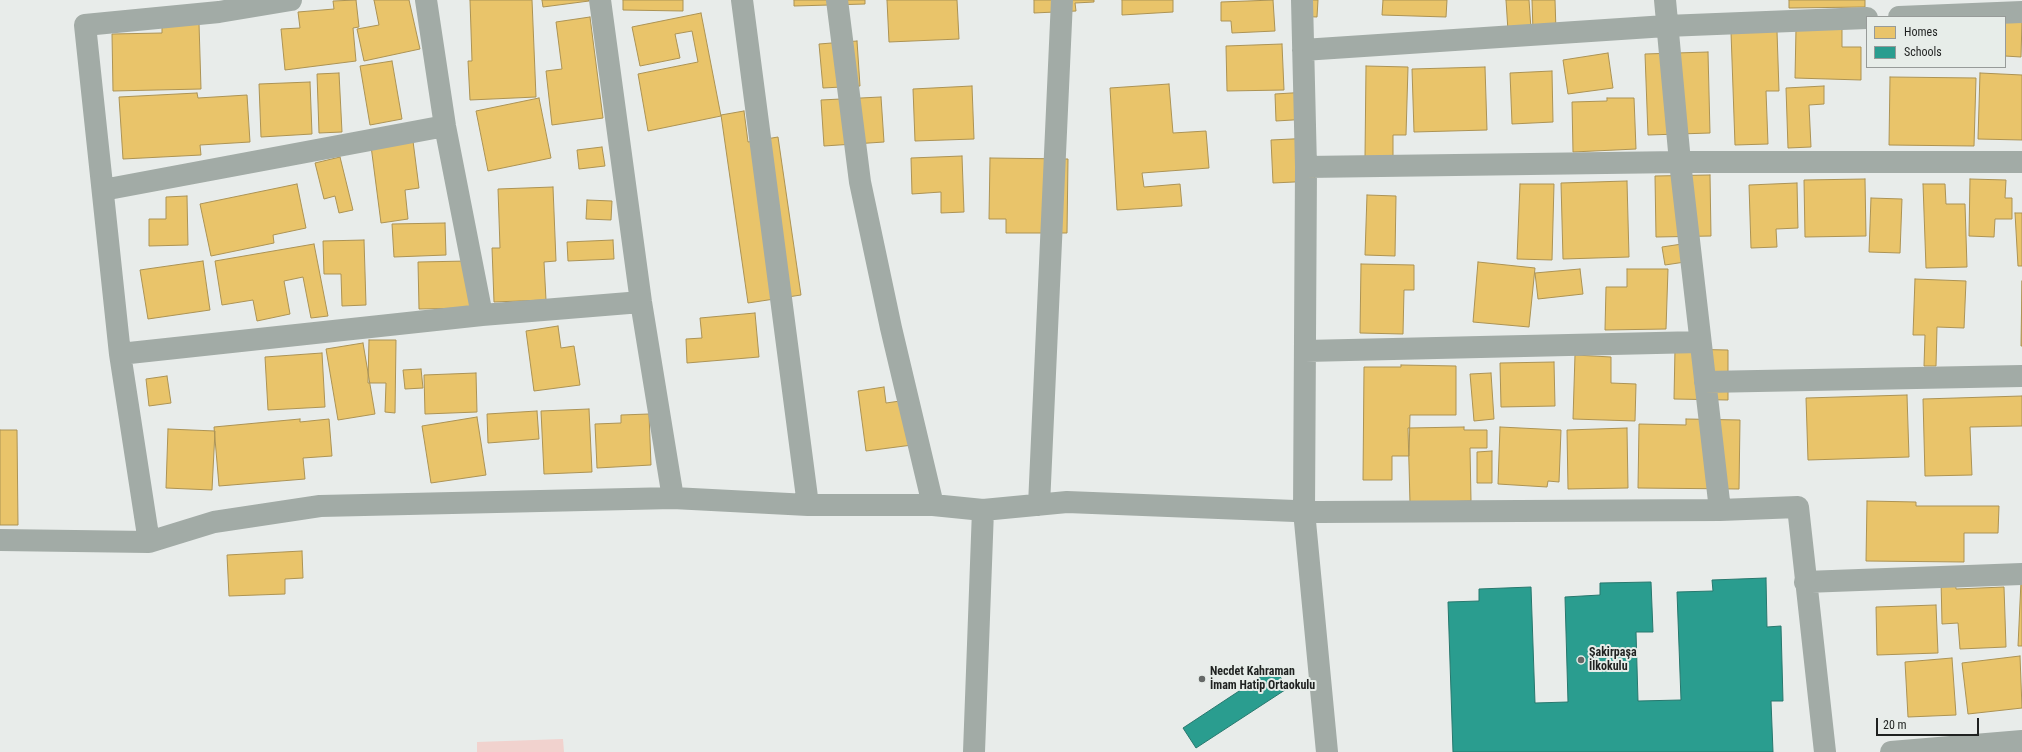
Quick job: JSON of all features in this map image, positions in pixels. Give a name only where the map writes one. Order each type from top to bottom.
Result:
[{"type":"street","points":[[149,542],[120,354],[85,25],[219,12],[291,0]]},
{"type":"street","points":[[426,0],[445,126],[482,315]]},
{"type":"street","points":[[600,0],[641,302],[673,498]]},
{"type":"street","points":[[742,0],[808,505]]},
{"type":"street","points":[[837,0],[860,182],[891,328],[933,505]]},
{"type":"street","points":[[1039,505],[1062,0]]},
{"type":"street","points":[[1302,0],[1306,167],[1304,511],[1327,752]]},
{"type":"street","points":[[1665,0],[1666,26],[1680,162],[1720,510]]},
{"type":"street","points":[[1924,16],[2022,12]]},
{"type":"street","points":[[1303,50],[1666,26],[1866,18]]},
{"type":"street","points":[[103,190],[445,126]]},
{"type":"street","points":[[1306,167],[1680,162],[2022,162]]},
{"type":"street","points":[[120,354],[482,315],[641,302]]},
{"type":"street","points":[[1305,351],[1700,342]]},
{"type":"street","points":[[1705,382],[2022,376]]},
{"type":"street","points":[[0,540],[149,542],[214,522],[320,506],[673,498],[808,505],[933,505],[983,510],[1067,502],[1304,511],[1720,510],[1798,507],[1805,582],[1825,752]]},
{"type":"street","points":[[974,752],[983,510]]},
{"type":"street","points":[[1805,582],[2022,574]]},
{"type":"street","points":[[1891,752],[2022,741]]},
{"type":"shaded area","points":[[563,739],[564,752],[477,752],[477,742]]},
{"type":"building: Homes","points":[[356,0],[359,27],[353,28],[356,61],[285,70],[281,29],[300,28],[298,12],[334,9],[333,1]]},
{"type":"building: Homes","points":[[374,0],[409,0],[420,49],[364,61],[357,29],[379,25]]},
{"type":"building: Homes","points":[[470,0],[532,0],[536,97],[470,100],[468,61],[472,61]]},
{"type":"building: Homes","points":[[542,0],[588,0],[589,1],[543,7]]},
{"type":"building: Homes","points":[[623,0],[683,0],[683,11],[623,10]]},
{"type":"building: Homes","points":[[794,0],[865,0],[865,4],[794,6]]},
{"type":"building: Homes","points":[[887,0],[957,0],[959,39],[889,42]]},
{"type":"building: Homes","points":[[1034,0],[1094,0],[1094,2],[1075,3],[1076,11],[1034,13]]},
{"type":"building: Homes","points":[[1122,0],[1173,0],[1173,12],[1122,15]]},
{"type":"building: Homes","points":[[1273,0],[1275,31],[1232,33],[1231,21],[1221,21],[1221,2]]},
{"type":"building: Homes","points":[[1294,0],[1318,0],[1317,17],[1293,16]]},
{"type":"building: Homes","points":[[1383,0],[1447,0],[1446,17],[1382,15]]},
{"type":"building: Homes","points":[[1506,0],[1529,0],[1531,29],[1508,31]]},
{"type":"building: Homes","points":[[1532,0],[1555,0],[1556,31],[1533,31]]},
{"type":"building: Homes","points":[[1789,0],[1865,0],[1865,7],[1789,8]]},
{"type":"building: Homes","points":[[701,13],[721,116],[648,131],[638,74],[698,62],[692,31],[675,34],[680,58],[640,66],[632,27]]},
{"type":"building: Homes","points":[[590,17],[603,118],[552,125],[546,71],[562,69],[556,22]]},
{"type":"building: Homes","points":[[2006,18],[2022,20],[2021,57],[2006,56]]},
{"type":"building: Homes","points":[[199,23],[201,89],[113,91],[112,34],[162,33],[162,24]]},
{"type":"building: Homes","points":[[1796,29],[1842,29],[1842,47],[1861,47],[1861,80],[1795,78]]},
{"type":"building: Homes","points":[[1777,31],[1779,91],[1766,91],[1768,144],[1735,145],[1731,32]]},
{"type":"building: Homes","points":[[857,41],[860,86],[823,88],[819,44]]},
{"type":"building: Homes","points":[[1282,44],[1284,90],[1227,91],[1226,46]]},
{"type":"building: Homes","points":[[1708,52],[1710,133],[1648,135],[1645,54]]},
{"type":"building: Homes","points":[[1608,53],[1613,88],[1568,94],[1563,60]]},
{"type":"building: Homes","points":[[392,61],[402,119],[370,125],[360,66]]},
{"type":"building: Homes","points":[[1366,66],[1408,67],[1406,135],[1393,135],[1393,157],[1365,157]]},
{"type":"building: Homes","points":[[1485,67],[1487,130],[1414,132],[1412,69]]},
{"type":"building: Homes","points":[[1552,71],[1553,122],[1512,124],[1510,73]]},
{"type":"building: Homes","points":[[339,73],[342,132],[319,133],[317,74]]},
{"type":"building: Homes","points":[[1980,73],[2022,75],[2022,140],[1978,139]]},
{"type":"building: Homes","points":[[1890,77],[1976,78],[1974,146],[1889,145]]},
{"type":"building: Homes","points":[[310,82],[312,134],[261,137],[259,84]]},
{"type":"building: Homes","points":[[1169,84],[1173,133],[1206,131],[1209,168],[1142,173],[1144,187],[1180,184],[1182,206],[1117,210],[1110,88]]},
{"type":"building: Homes","points":[[972,86],[974,139],[915,141],[913,89]]},
{"type":"building: Homes","points":[[1824,86],[1824,104],[1809,105],[1811,147],[1788,148],[1786,88]]},
{"type":"building: Homes","points":[[1308,92],[1309,119],[1276,121],[1275,94]]},
{"type":"building: Homes","points":[[197,93],[198,98],[247,95],[250,142],[200,145],[201,155],[123,159],[119,97]]},
{"type":"building: Homes","points":[[881,97],[884,142],[824,146],[821,100]]},
{"type":"building: Homes","points":[[539,98],[551,158],[488,171],[476,111]]},
{"type":"building: Homes","points":[[1607,98],[1634,98],[1636,149],[1573,152],[1572,102],[1607,101]]},
{"type":"building: Homes","points":[[744,111],[748,142],[778,137],[801,295],[748,303],[721,115]]},
{"type":"building: Homes","points":[[1313,138],[1315,181],[1273,183],[1271,140]]},
{"type":"building: Homes","points":[[413,141],[419,188],[405,190],[408,219],[381,223],[371,146]]},
{"type":"building: Homes","points":[[602,147],[605,166],[579,169],[577,150]]},
{"type":"building: Homes","points":[[962,156],[964,212],[941,213],[941,192],[912,194],[911,158]]},
{"type":"building: Homes","points":[[340,157],[353,210],[339,213],[335,196],[324,199],[315,163]]},
{"type":"building: Homes","points":[[990,158],[1068,159],[1067,233],[1006,233],[1006,219],[989,219]]},
{"type":"building: Homes","points":[[1710,175],[1711,236],[1656,237],[1655,176]]},
{"type":"building: Homes","points":[[1865,179],[1866,236],[1805,237],[1804,180]]},
{"type":"building: Homes","points":[[1970,179],[2006,180],[2005,198],[2012,198],[2012,219],[1995,219],[1994,237],[1969,236]]},
{"type":"building: Homes","points":[[1627,181],[1629,257],[1563,259],[1561,183]]},
{"type":"building: Homes","points":[[1797,183],[1798,228],[1776,229],[1777,247],[1751,248],[1749,185]]},
{"type":"building: Homes","points":[[297,184],[306,228],[273,235],[274,243],[211,256],[200,204]]},
{"type":"building: Homes","points":[[1520,184],[1554,184],[1552,260],[1517,259]]},
{"type":"building: Homes","points":[[1923,184],[1945,184],[1946,204],[1965,204],[1967,267],[1926,268]]},
{"type":"building: Homes","points":[[553,187],[556,261],[544,262],[546,300],[494,302],[492,248],[500,248],[498,189]]},
{"type":"building: Homes","points":[[1367,195],[1396,196],[1395,256],[1365,255]]},
{"type":"building: Homes","points":[[187,196],[188,245],[149,246],[149,219],[166,219],[166,197]]},
{"type":"building: Homes","points":[[1871,198],[1902,199],[1900,253],[1869,252]]},
{"type":"building: Homes","points":[[587,200],[612,201],[611,220],[586,219]]},
{"type":"building: Homes","points":[[2015,213],[2022,213],[2022,266],[2018,266]]},
{"type":"building: Homes","points":[[445,223],[446,255],[394,257],[392,224]]},
{"type":"building: Homes","points":[[364,240],[366,305],[342,306],[341,274],[324,274],[323,241]]},
{"type":"building: Homes","points":[[613,240],[614,259],[568,261],[567,242]]},
{"type":"building: Homes","points":[[314,244],[328,316],[311,318],[303,277],[284,281],[290,314],[257,321],[253,300],[222,305],[215,261]]},
{"type":"building: Homes","points":[[1682,244],[1685,262],[1665,265],[1662,247]]},
{"type":"building: Homes","points":[[203,261],[210,310],[148,319],[140,270]]},
{"type":"building: Homes","points":[[468,261],[470,308],[419,309],[418,262]]},
{"type":"building: Homes","points":[[1478,262],[1535,268],[1529,327],[1473,322]]},
{"type":"building: Homes","points":[[1361,264],[1414,265],[1414,290],[1404,290],[1403,334],[1360,333]]},
{"type":"building: Homes","points":[[1580,269],[1583,294],[1538,299],[1535,273]]},
{"type":"building: Homes","points":[[1627,269],[1668,269],[1666,329],[1605,330],[1606,287],[1627,287]]},
{"type":"building: Homes","points":[[1915,279],[1966,281],[1964,328],[1937,327],[1936,366],[1924,366],[1925,335],[1913,335]]},
{"type":"building: Homes","points":[[2022,281],[2022,346],[2021,346]]},
{"type":"building: Homes","points":[[755,313],[759,357],[687,363],[686,339],[702,338],[700,318]]},
{"type":"building: Homes","points":[[558,326],[561,348],[574,346],[580,385],[534,391],[526,331]]},
{"type":"building: Homes","points":[[369,340],[396,340],[395,413],[385,412],[386,383],[368,383]]},
{"type":"building: Homes","points":[[363,343],[375,414],[338,420],[326,349]]},
{"type":"building: Homes","points":[[1675,349],[1728,350],[1728,400],[1674,399]]},
{"type":"building: Homes","points":[[322,353],[325,407],[268,410],[265,357]]},
{"type":"building: Homes","points":[[1575,355],[1611,357],[1611,383],[1636,384],[1635,421],[1573,419]]},
{"type":"building: Homes","points":[[1554,362],[1555,406],[1501,407],[1500,363]]},
{"type":"building: Homes","points":[[1401,365],[1456,366],[1456,415],[1410,415],[1409,456],[1392,456],[1392,480],[1363,480],[1364,367],[1401,367]]},
{"type":"building: Homes","points":[[421,369],[423,388],[405,389],[403,370]]},
{"type":"building: Homes","points":[[476,373],[477,412],[425,414],[424,375]]},
{"type":"building: Homes","points":[[1491,373],[1494,419],[1474,421],[1470,374]]},
{"type":"building: Homes","points":[[167,376],[171,403],[149,406],[146,379]]},
{"type":"building: Homes","points":[[884,387],[886,403],[914,399],[920,444],[866,451],[858,391]]},
{"type":"building: Homes","points":[[1907,395],[1909,457],[1808,460],[1806,398]]},
{"type":"building: Homes","points":[[2022,396],[2022,426],[1970,427],[1972,475],[1925,476],[1923,399]]},
{"type":"building: Homes","points":[[589,409],[592,472],[544,474],[541,411]]},
{"type":"building: Homes","points":[[537,411],[539,439],[488,443],[487,414]]},
{"type":"building: Homes","points":[[649,414],[651,465],[597,468],[595,424],[621,423],[621,415]]},
{"type":"building: Homes","points":[[477,417],[486,475],[431,483],[422,426]]},
{"type":"building: Homes","points":[[300,419],[300,422],[329,419],[332,456],[303,458],[305,479],[219,486],[214,427]]},
{"type":"building: Homes","points":[[1686,419],[1740,420],[1739,489],[1638,488],[1639,424],[1686,425]]},
{"type":"building: Homes","points":[[1464,427],[1464,430],[1487,430],[1487,448],[1470,448],[1471,501],[1410,503],[1408,428]]},
{"type":"building: Homes","points":[[1500,427],[1561,430],[1559,482],[1548,481],[1547,487],[1498,484]]},
{"type":"building: Homes","points":[[1627,428],[1628,488],[1568,489],[1567,430]]},
{"type":"building: Homes","points":[[168,429],[215,431],[212,490],[166,488]]},
{"type":"building: Homes","points":[[0,430],[17,430],[18,525],[0,525]]},
{"type":"building: Homes","points":[[1492,451],[1492,483],[1477,483],[1477,452]]},
{"type":"building: Homes","points":[[1867,501],[1916,502],[1916,506],[1999,506],[1998,533],[1964,533],[1964,562],[1866,561]]},
{"type":"building: Homes","points":[[302,551],[303,578],[285,579],[285,594],[229,596],[227,555]]},
{"type":"building: Homes","points":[[1941,579],[1955,579],[1956,589],[2004,587],[2006,647],[1960,649],[1958,623],[1942,624]]},
{"type":"building: Homes","points":[[2021,581],[2022,646],[2018,646]]},
{"type":"building: Homes","points":[[1936,605],[1938,653],[1877,655],[1876,607]]},
{"type":"building: Homes","points":[[2020,656],[2022,708],[1968,714],[1962,663]]},
{"type":"building: Homes","points":[[1952,658],[1956,715],[1908,717],[1905,662]]},
{"type":"building: Schools","points":[[1766,578],[1767,627],[1781,626],[1783,701],[1771,701],[1773,752],[1453,752],[1448,602],[1479,601],[1479,589],[1531,587],[1535,703],[1568,702],[1565,597],[1600,595],[1600,583],[1651,582],[1653,632],[1636,632],[1638,701],[1681,700],[1677,592],[1713,591],[1712,580]]},
{"type":"building: Schools","points":[[1274,668],[1288,688],[1196,748],[1183,728]]},
{"type":"place","name":"Şakirpaşa İlkokulu","points":[[1581,660]]},
{"type":"place","name":"Necdet Kahraman İmam Hatip Ortaokulu","points":[[1202,679]]}]
